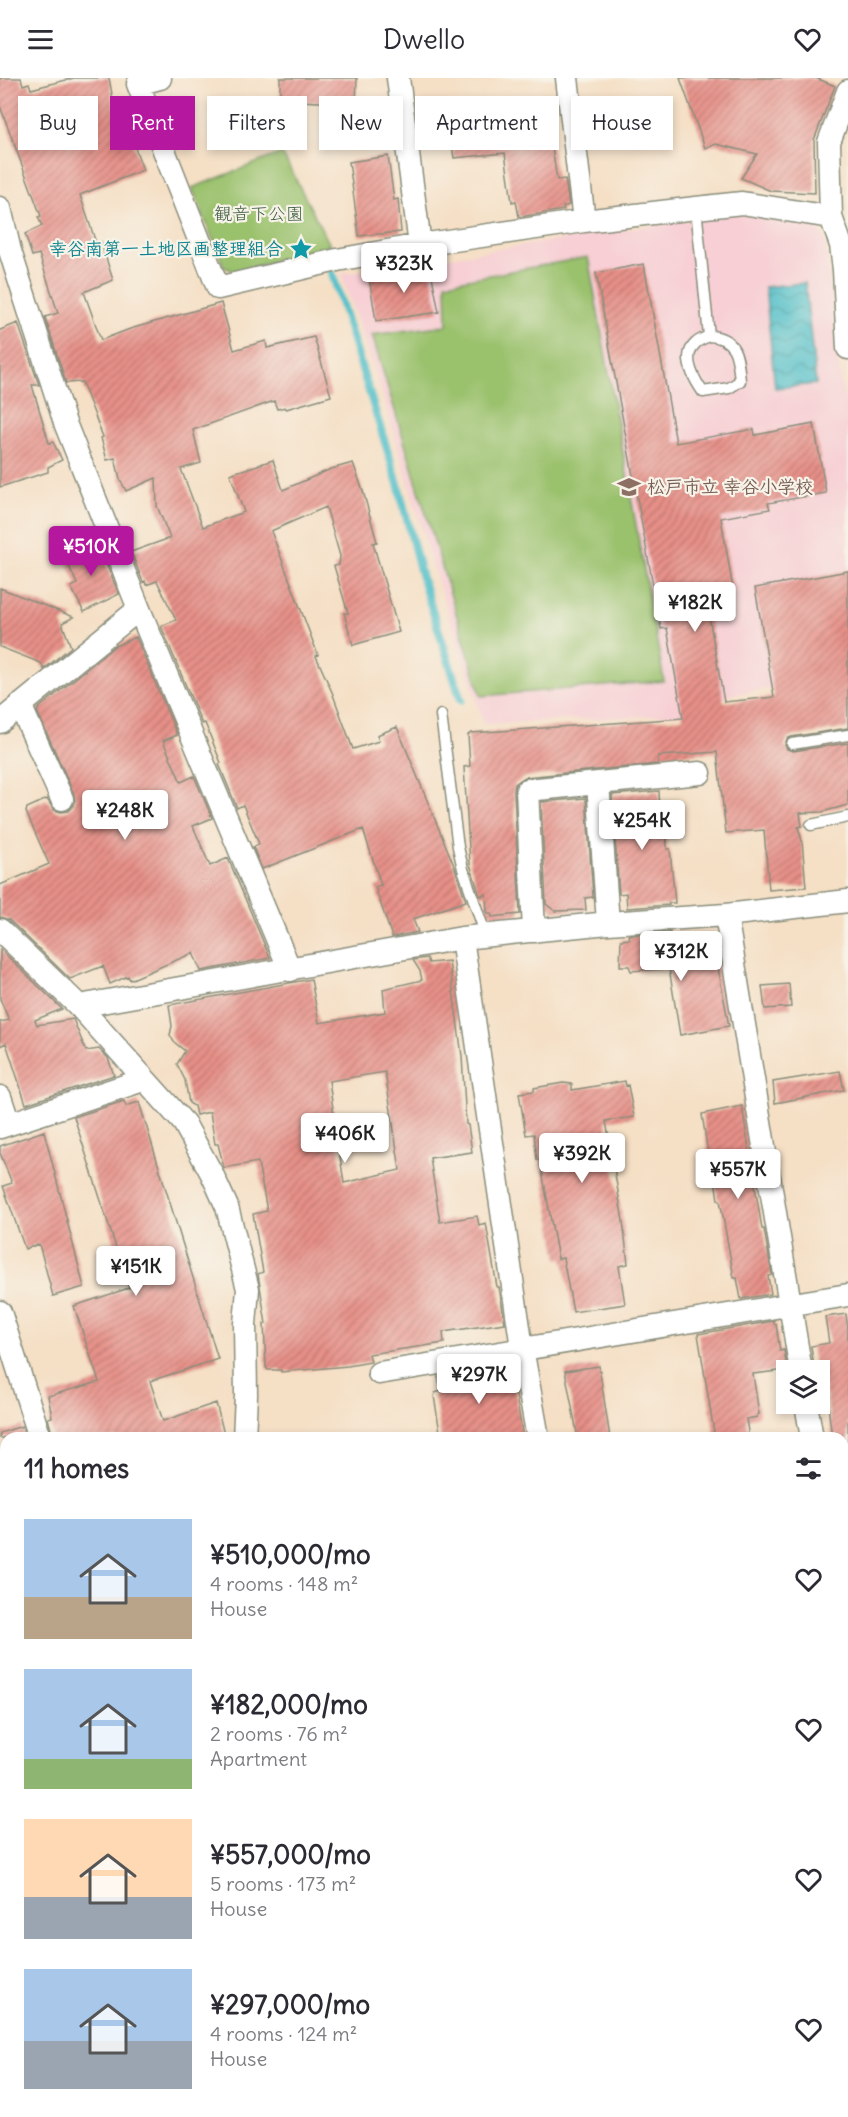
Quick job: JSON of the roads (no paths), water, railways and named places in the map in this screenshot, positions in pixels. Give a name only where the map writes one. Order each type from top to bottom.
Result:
[{"type":"street","points":[[160,78],[138,84],[218,288],[337,260],[420,245],[584,221],[696,208],[742,203],[831,217]]},
{"type":"street","points":[[398,78],[420,245]]},
{"type":"street","points":[[567,78],[584,221]]},
{"type":"street","points":[[848,91],[829,142],[831,217],[841,245],[846,269],[848,348]]},
{"type":"street","points":[[0,208],[10,251],[65,423],[290,970]]},
{"type":"street","points":[[0,722],[140,609]]},
{"type":"street","points":[[20,705],[62,799]]},
{"type":"street","points":[[534,931],[527,790],[700,773]]},
{"type":"street","points":[[598,783],[608,923]]},
{"type":"street","points":[[79,1006],[462,938],[608,923],[726,915],[848,901]]},
{"type":"street","points":[[726,915],[799,1360]]},
{"type":"street","points":[[0,930],[79,1006],[184,1123],[212,1174],[227,1207],[248,1289],[245,1324],[244,1432]]},
{"type":"street","points":[[462,938],[522,1348],[537,1432]]},
{"type":"street","points":[[0,1097],[4,1125],[143,1080]]},
{"type":"street","points":[[379,1373],[848,1295]]},
{"type":"street","points":[[0,1312],[38,1432]]},
{"type":"street","points":[[808,1414],[811,1432]]},
{"type":"lane","points":[[696,208],[709,336]]},
{"type":"lane","points":[[709,336],[721,336],[733,346],[739,365],[740,381],[729,388],[703,392],[693,377],[689,356],[695,343],[709,336]]},
{"type":"lane","points":[[441,715],[458,847],[463,869],[486,936]]},
{"type":"lane","points":[[792,744],[848,735]]},
{"type":"lane","points":[[811,825],[848,817]]},
{"type":"water","points":[[805,283],[816,384],[775,388],[765,287]]},
{"type":"waterway","points":[[332,273],[398,484],[422,578],[461,700]]},
{"type":"place","name":"幸谷南第一土地区画整理組合","points":[[301,249]]},
{"type":"place","name":"松戸市立 幸谷小学校","points":[[629,487]]},
{"type":"park label","name":"観音下公園","points":[[259,214]]}]
